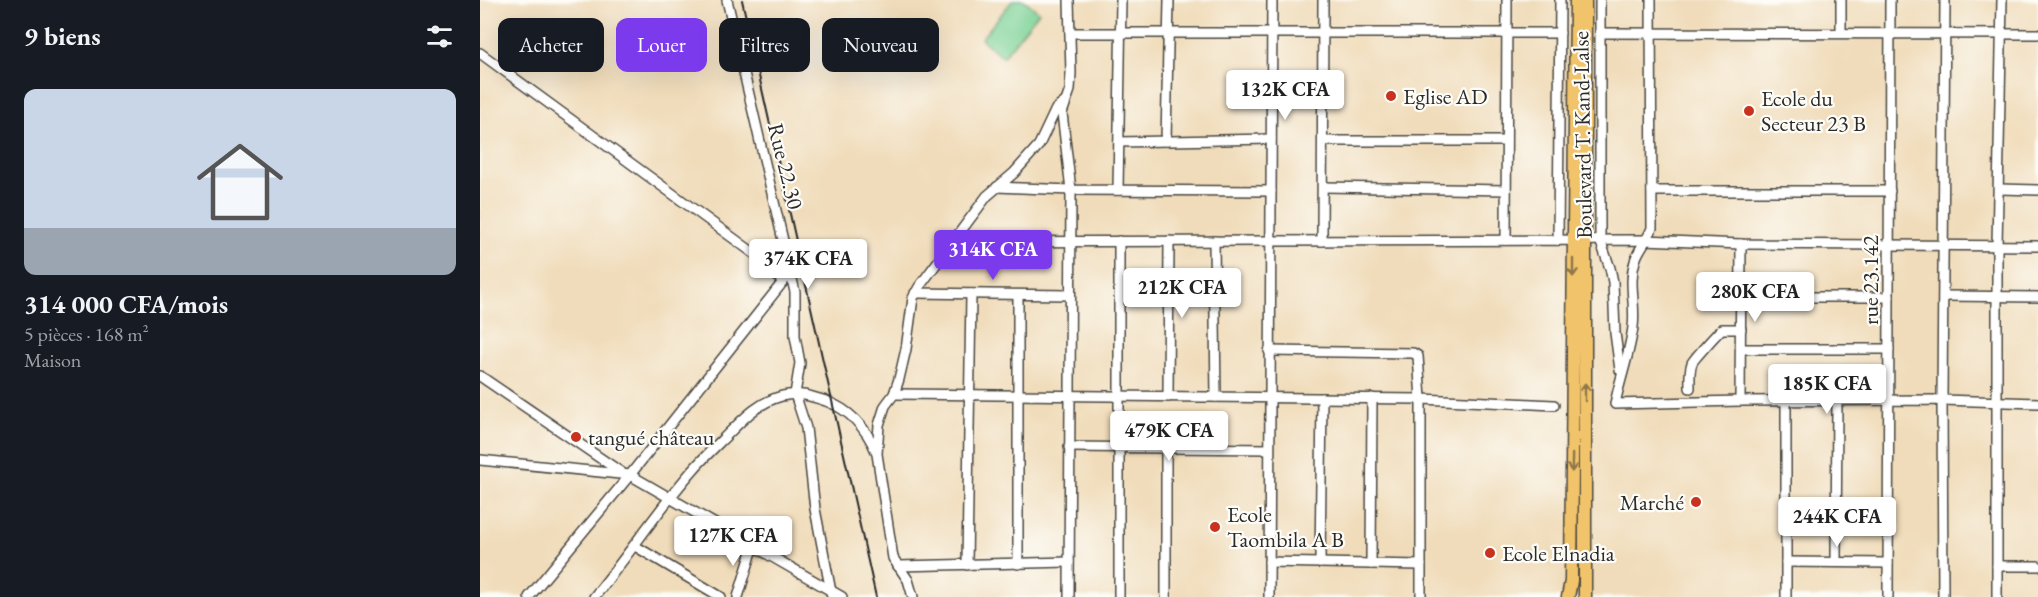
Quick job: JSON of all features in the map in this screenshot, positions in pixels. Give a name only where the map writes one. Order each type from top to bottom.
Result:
[{"type":"main road","points":[[1576,0],[1585,597]]},
{"type":"main road","points":[[1568,597],[1580,240],[1585,0]]},
{"type":"street","name":"Rue 22.30","points":[[727,0],[795,292],[795,336],[800,363],[795,394],[808,439],[815,509],[831,593]]},
{"type":"street","points":[[1069,0],[1070,90],[1065,102],[1063,119],[1071,189],[1069,597]]},
{"type":"street","points":[[1118,190],[1121,0]]},
{"type":"street","points":[[1166,141],[1169,0]]},
{"type":"street","points":[[1269,597],[1272,0]]},
{"type":"street","points":[[1323,0],[1323,241]]},
{"type":"street","points":[[1506,240],[1507,0]]},
{"type":"street","points":[[1558,240],[1560,0]]},
{"type":"street","name":"Boulevard T. Kand-Lalse","points":[[1600,0],[1600,240],[1613,282],[1620,376]]},
{"type":"street","points":[[1651,0],[1652,228],[1639,248],[1634,263],[1632,290],[1635,314],[1615,405],[1740,401],[1942,400],[2038,403]]},
{"type":"street","points":[[1840,0],[1841,33]]},
{"type":"street","name":"rue 23.142","points":[[1888,597],[1890,0]]},
{"type":"street","points":[[1943,597],[1945,0]]},
{"type":"street","points":[[1997,597],[1997,246],[2002,0]]},
{"type":"street","points":[[1071,33],[1560,33]]},
{"type":"street","points":[[1600,33],[2038,34]]},
{"type":"street","points":[[480,53],[759,257],[783,282]]},
{"type":"street","points":[[913,597],[908,580],[892,553],[877,454],[879,425],[885,406],[894,394],[906,349],[915,293],[987,196],[1014,173],[1039,145],[1056,109],[1065,102]]},
{"type":"street","points":[[1119,142],[1271,139]]},
{"type":"street","points":[[1323,141],[1506,141]]},
{"type":"street","points":[[997,187],[1271,191]]},
{"type":"street","points":[[1323,187],[1506,190]]},
{"type":"street","points":[[1999,189],[2038,190]]},
{"type":"street","points":[[1652,191],[1890,192]]},
{"type":"street","points":[[954,242],[1645,240],[1741,244],[2038,246]]},
{"type":"street","points":[[1119,241],[1119,597]]},
{"type":"street","points":[[1168,241],[1168,397]]},
{"type":"street","points":[[1214,241],[1216,397]]},
{"type":"street","points":[[1740,401],[1741,244]]},
{"type":"street","points":[[529,597],[790,273]]},
{"type":"street","points":[[915,293],[1070,295]]},
{"type":"street","points":[[967,565],[971,294]]},
{"type":"street","points":[[1018,295],[1018,564]]},
{"type":"street","points":[[1944,296],[2038,297]]},
{"type":"street","points":[[1741,297],[1889,297]]},
{"type":"street","points":[[1690,388],[1692,362],[1714,335],[1722,329],[1741,329]]},
{"type":"street","points":[[1741,348],[1889,349]]},
{"type":"street","points":[[1269,351],[1415,354],[1419,357],[1421,597]]},
{"type":"street","points":[[480,376],[626,474],[754,545],[831,593],[842,597]]},
{"type":"street","points":[[600,595],[691,471],[745,416],[769,401],[795,394],[809,395],[843,408],[867,433],[877,454]]},
{"type":"street","points":[[894,394],[1371,398],[1554,405]]},
{"type":"street","points":[[1320,563],[1322,398]]},
{"type":"street","points":[[1371,398],[1371,564]]},
{"type":"street","points":[[1786,401],[1786,597]]},
{"type":"street","points":[[1836,562],[1837,402]]},
{"type":"street","points":[[1069,447],[1269,449]]},
{"type":"street","points":[[1166,448],[1166,597]]},
{"type":"street","points":[[480,460],[626,474]]},
{"type":"street","points":[[738,597],[754,545]]},
{"type":"street","points":[[635,546],[721,597]]},
{"type":"street","points":[[1786,561],[1888,563]]},
{"type":"street","points":[[898,566],[1069,562]]},
{"type":"street","points":[[1269,562],[1421,566]]},
{"type":"street","points":[[1997,566],[2038,566]]},
{"type":"green space","points":[[1013,0],[1024,0],[1039,12],[1003,57],[981,39]]},
{"type":"railway","points":[[742,0],[876,597]]},
{"type":"place","name":"Eglise AD","points":[[1391,96]]},
{"type":"place","name":"Ecole du Secteur 23 B","points":[[1749,111]]},
{"type":"place","name":"tangué château","points":[[576,437]]},
{"type":"place","name":"Marché","points":[[1696,502]]},
{"type":"place","name":"Ecole Taombila A B","points":[[1215,527]]},
{"type":"place","name":"Ecole Elnadia","points":[[1490,553]]}]
